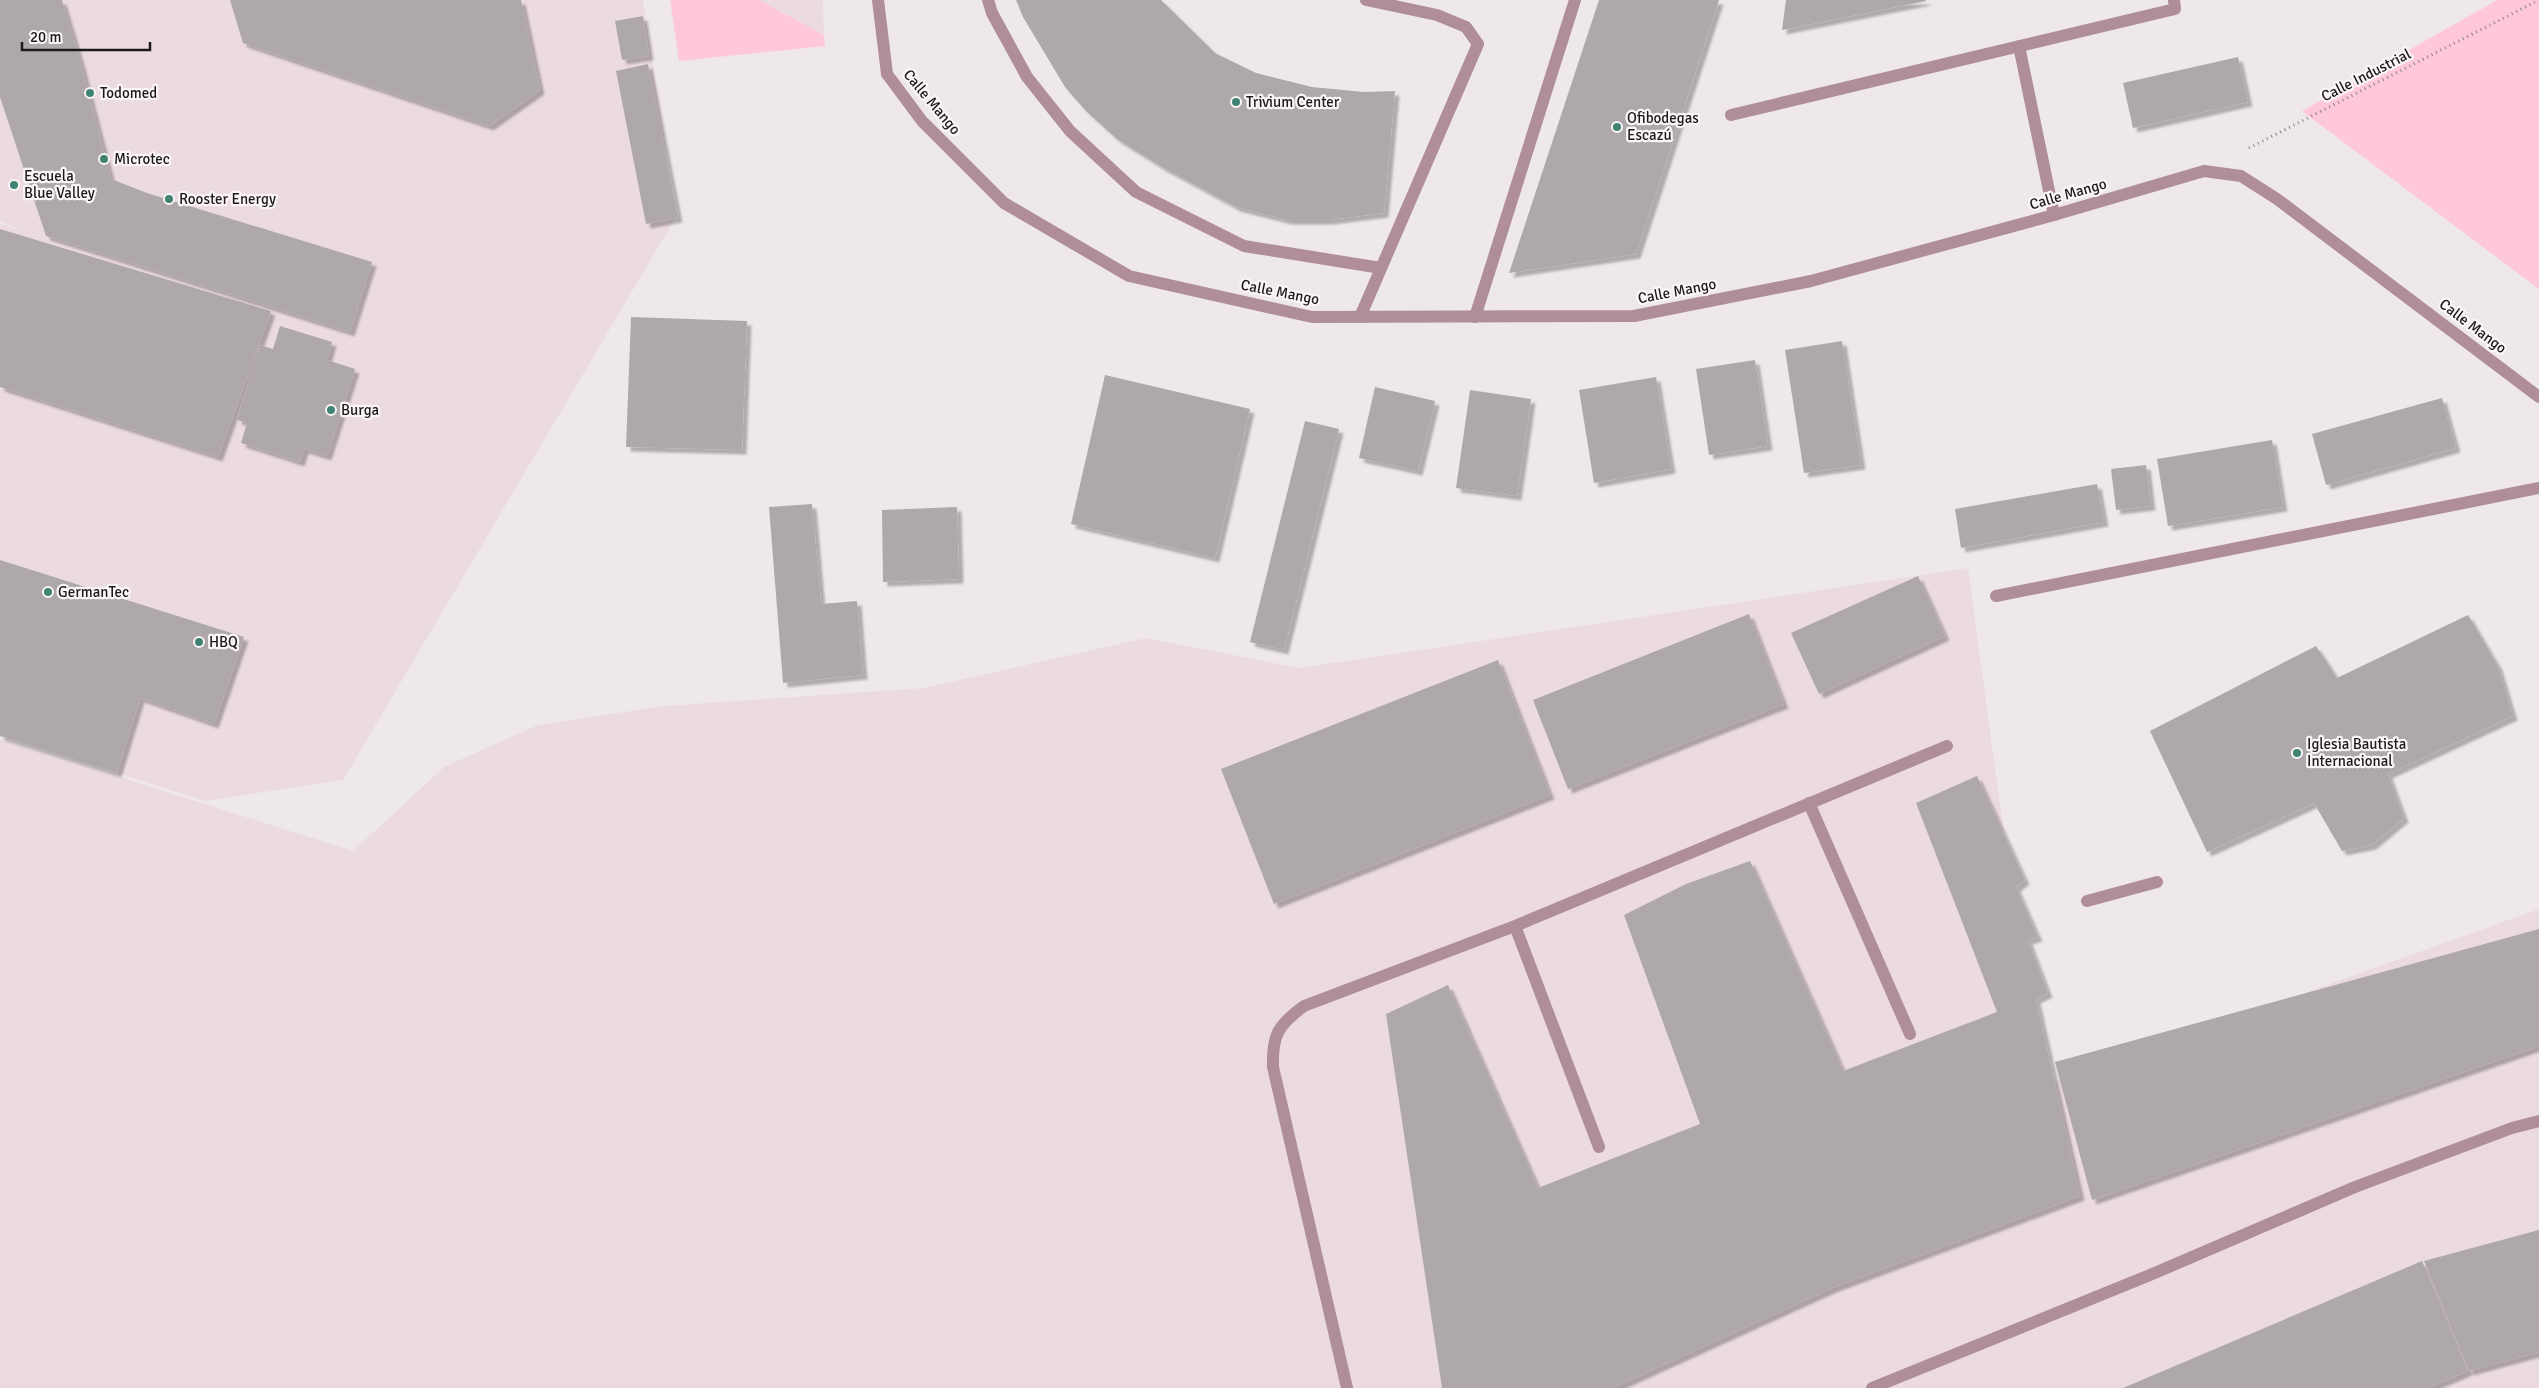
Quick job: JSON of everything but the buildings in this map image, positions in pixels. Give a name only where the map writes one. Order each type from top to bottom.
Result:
[{"type":"street","name":"Calle Mango","points":[[878,0],[887,74],[922,121],[1004,203],[1130,276],[1312,317],[1634,316],[1811,281],[2054,215],[2204,171],[2241,176],[2277,199],[2539,397]]},
{"type":"street","points":[[988,0],[992,13],[1027,77],[1070,131],[1136,192],[1244,246],[1381,268]]},
{"type":"street","points":[[1360,317],[1478,44],[1466,27],[1437,16],[1366,0]]},
{"type":"street","points":[[1475,317],[1575,0]]},
{"type":"street","points":[[1731,115],[2175,9],[2174,0]]},
{"type":"street","points":[[2019,46],[2054,215]]},
{"type":"street","points":[[1996,596],[2539,488]]},
{"type":"street","points":[[1347,1388],[1274,1067],[1272,1044],[1280,1028],[1304,1006],[1516,926],[1947,746]]},
{"type":"street","points":[[1810,804],[1910,1034]]},
{"type":"street","points":[[2087,901],[2157,882]]},
{"type":"street","points":[[1516,926],[1599,1147]]},
{"type":"street","points":[[1872,1388],[2150,1275],[2355,1187],[2512,1128],[2539,1121]]},
{"type":"path","name":"Calle Industrial","points":[[2248,148],[2539,0]]},
{"type":"shaded area","points":[[0,0],[643,0],[676,217],[343,780],[205,801],[0,736],[0,224],[26,231],[0,222]]},
{"type":"shaded area","points":[[670,0],[759,0],[824,35],[825,46],[679,61]]},
{"type":"shaded area","points":[[759,0],[823,0],[824,35]]},
{"type":"shaded area","points":[[2497,0],[2539,0],[2539,289],[2302,111]]},
{"type":"shaded area","points":[[1968,568],[2021,960],[2051,1084],[2539,909],[2539,1388],[0,1388],[0,739],[353,851],[444,767],[538,725],[664,706],[924,688],[1146,638],[1300,668]]},
{"type":"place","name":"Todomed","points":[[90,93]]},
{"type":"place","name":"Trivium Center","points":[[1236,102]]},
{"type":"place","name":"Ofibodegas Escazú","points":[[1617,127]]},
{"type":"place","name":"Microtec","points":[[104,159]]},
{"type":"place","name":"Escuela Blue Valley","points":[[14,185]]},
{"type":"place","name":"Rooster Energy","points":[[169,199]]},
{"type":"place","name":"Burga","points":[[331,410]]},
{"type":"place","name":"GermanTec","points":[[48,592]]},
{"type":"place","name":"HBQ","points":[[199,642]]},
{"type":"place","name":"Iglesia Bautista Internacional","points":[[2297,753]]}]
